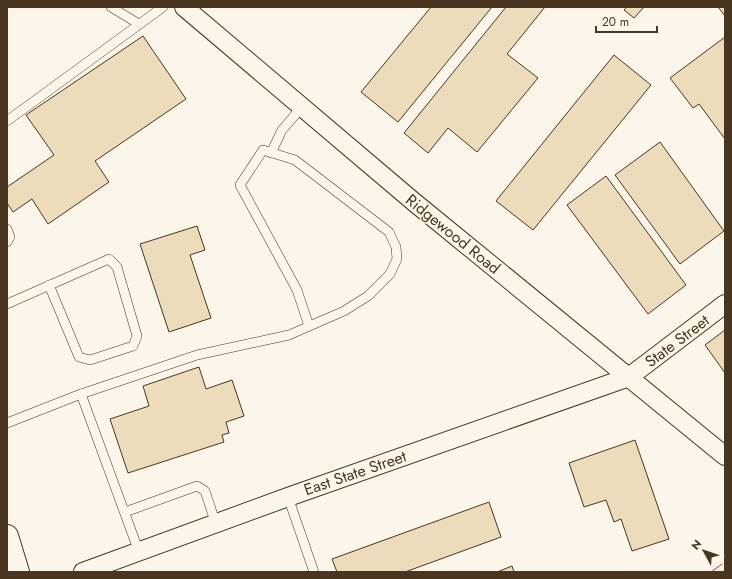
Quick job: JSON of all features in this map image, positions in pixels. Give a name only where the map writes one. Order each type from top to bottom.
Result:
[{"type":"main road","points":[[7,536],[18,572]]},
{"type":"street","name":"Ridgewood Road","points":[[184,7],[414,202],[725,456]]},
{"type":"street","name":"State Street","points":[[629,377],[725,304]]},
{"type":"street","name":"East State Street","points":[[83,572],[288,497],[629,377]]},
{"type":"lane","points":[[112,7],[139,24]]},
{"type":"lane","points":[[7,121],[163,7]]},
{"type":"lane","points":[[271,153],[282,130],[302,107]]},
{"type":"lane","points":[[7,424],[81,394],[197,354],[289,335],[344,311],[368,296],[390,274],[398,259],[396,247],[389,232],[295,160],[263,150],[240,185],[296,290],[309,326]]},
{"type":"lane","points":[[7,229],[10,237],[7,242]]},
{"type":"lane","points":[[7,304],[49,285],[109,259],[117,267],[137,336],[133,346],[90,360],[79,357],[49,285]]},
{"type":"lane","points":[[81,394],[139,552]]},
{"type":"lane","points":[[125,512],[197,486],[205,491],[216,524]]},
{"type":"lane","points":[[288,497],[314,572]]},
{"type":"building","points":[[431,7],[492,7],[398,122],[361,92]]},
{"type":"building","points":[[506,7],[545,7],[507,54],[538,78],[477,152],[448,128],[428,153],[404,133]]},
{"type":"building","points":[[627,7],[644,7],[634,18],[624,10]]},
{"type":"building","points":[[718,7],[725,7],[725,16]]},
{"type":"building","points":[[143,36],[186,99],[95,161],[109,182],[48,224],[32,199],[13,212],[7,203],[7,187],[54,155],[26,115]]},
{"type":"building","points":[[725,37],[725,139],[699,104],[693,108],[670,78]]},
{"type":"building","points":[[614,55],[651,85],[533,230],[496,201]]},
{"type":"building","points":[[660,142],[724,231],[680,264],[615,175]]},
{"type":"building","points":[[606,176],[686,285],[648,314],[567,205]]},
{"type":"building","points":[[197,226],[205,250],[190,255],[211,318],[169,332],[140,244]]},
{"type":"building","points":[[725,330],[725,373],[705,345]]},
{"type":"building","points":[[199,367],[206,389],[232,380],[244,416],[226,422],[229,433],[222,435],[224,442],[128,473],[110,419],[149,406],[143,386]]},
{"type":"building","points":[[635,440],[669,539],[632,551],[621,519],[614,522],[606,500],[584,507],[569,463]]},
{"type":"building","points":[[489,502],[501,537],[405,572],[337,572],[332,559]]},
{"type":"building","points":[[512,566],[514,572],[497,572]]},
{"type":"power","points":[[711,572],[725,562]]}]
